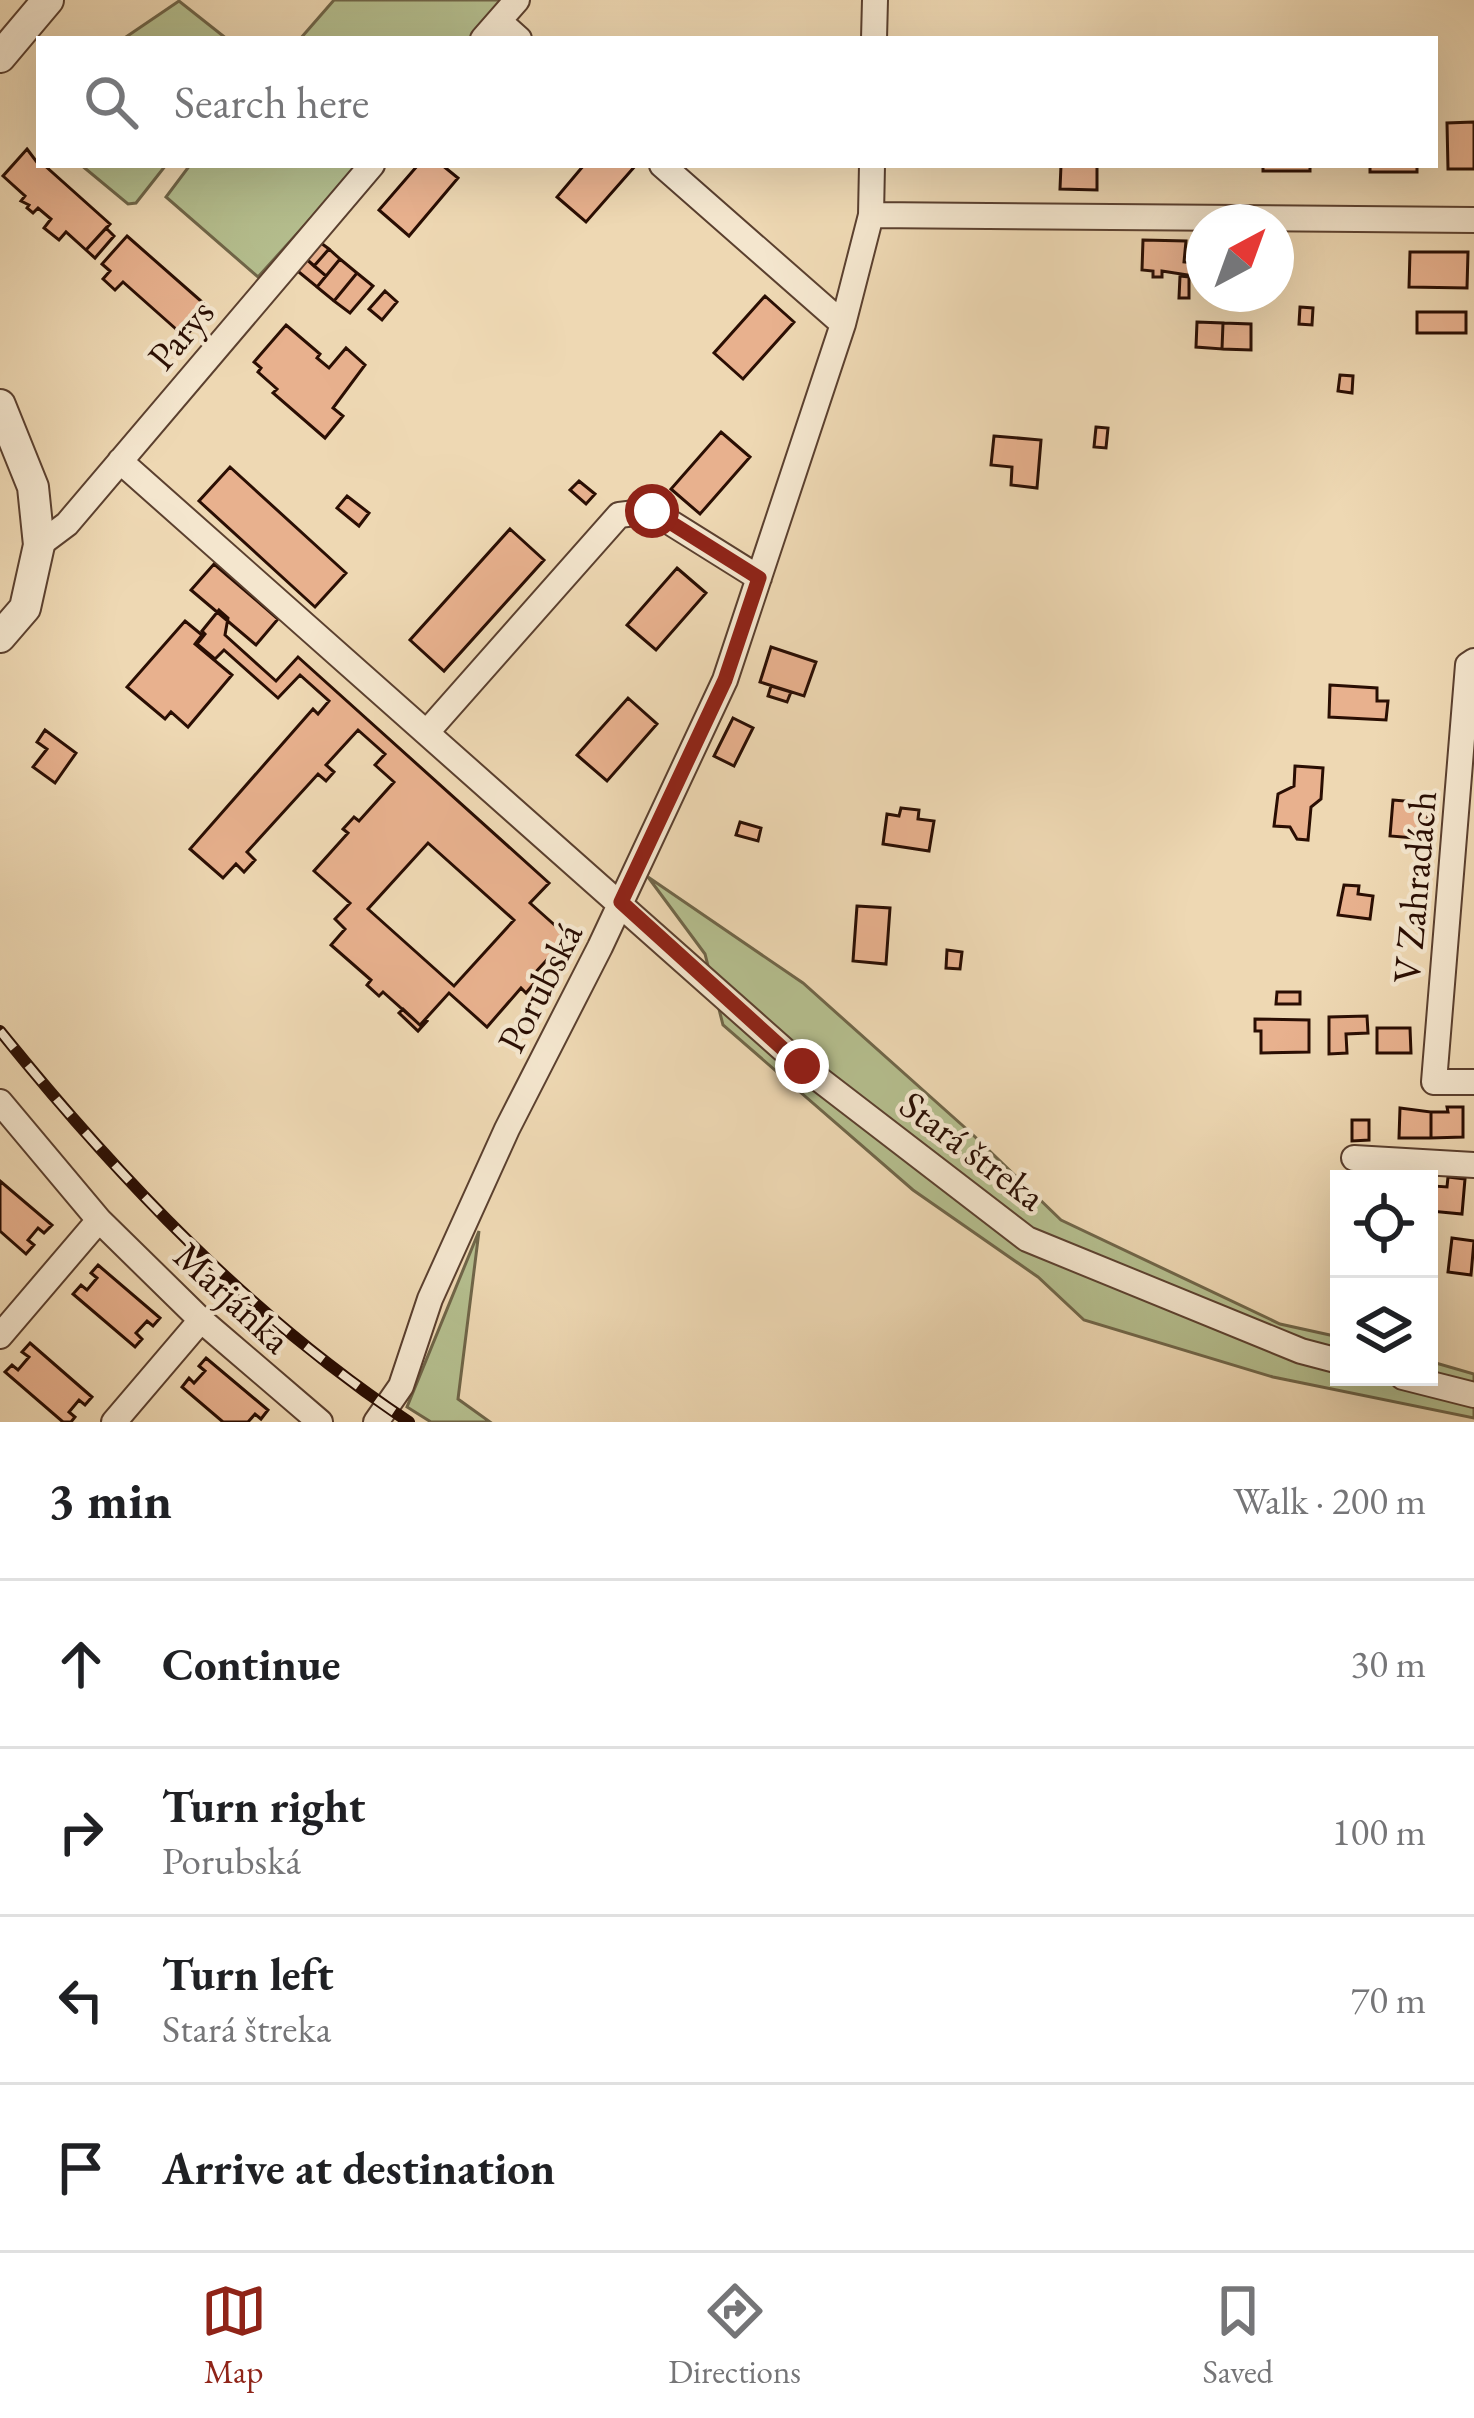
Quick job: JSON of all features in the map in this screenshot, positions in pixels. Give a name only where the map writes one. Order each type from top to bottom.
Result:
[{"type":"street","points":[[0,57],[49,0]]},
{"type":"street","points":[[491,30],[517,0]]},
{"type":"street","points":[[874,0],[874,36]]},
{"type":"street","name":"Parys","points":[[39,545],[67,524],[369,168]]},
{"type":"street","points":[[665,168],[843,324]]},
{"type":"street","name":"Porubská","points":[[376,1422],[401,1386],[430,1299],[507,1129],[725,680],[843,324],[871,215],[872,168]]},
{"type":"street","points":[[871,215],[1474,220]]},
{"type":"street","points":[[0,406],[33,487],[39,545],[26,608],[0,637]]},
{"type":"street","name":"Stará štreka","points":[[120,461],[802,1066],[1028,1239],[1330,1359]]},
{"type":"street","points":[[427,732],[619,515],[652,511],[759,578]]},
{"type":"street","name":"V Zahradách","points":[[1474,661],[1468,664],[1434,1082],[1474,1082]]},
{"type":"street","name":"Marjánka","points":[[2,1110],[99,1220],[310,1419]]},
{"type":"street","points":[[1354,1158],[1474,1165]]},
{"type":"street","points":[[0,1336],[99,1220]]},
{"type":"street","points":[[114,1422],[201,1320]]},
{"type":"street","points":[[1438,1386],[1474,1395]]},
{"type":"green space","points":[[334,0],[502,0],[472,36],[303,36]]},
{"type":"green space","points":[[179,1],[223,36],[127,36]]},
{"type":"green space","points":[[85,168],[164,168],[136,203],[128,204]]},
{"type":"green space","points":[[188,168],[356,168],[258,277],[166,197]]},
{"type":"green space","points":[[648,877],[803,983],[1061,1220],[1280,1324],[1330,1335],[1330,1386],[1438,1386],[1438,1364],[1474,1374],[1474,1418],[1273,1377],[1084,1320],[1038,1277],[913,1190],[723,1025],[705,954]]},
{"type":"green space","points":[[479,1231],[458,1399],[490,1422],[431,1422],[407,1407]]},
{"type":"building","points":[[1474,122],[1474,169],[1448,169],[1447,123]]},
{"type":"building","points":[[27,149],[36,168],[47,168],[110,224],[86,250],[66,232],[59,240],[44,228],[51,219],[38,208],[33,213],[27,208],[21,201],[25,196],[3,176]]},
{"type":"building","points":[[415,168],[446,168],[458,178],[409,236],[379,210]]},
{"type":"building","points":[[581,168],[633,168],[586,222],[557,197]]},
{"type":"building","points":[[1061,168],[1097,168],[1097,190],[1060,189]]},
{"type":"building","points":[[1263,168],[1310,168],[1310,171]]},
{"type":"building","points":[[1370,168],[1417,168],[1417,172],[1370,172]]},
{"type":"building","points":[[106,228],[114,236],[95,258],[86,250]]},
{"type":"building","points":[[127,236],[210,309],[185,337],[123,282],[115,290],[103,279],[110,271],[102,264]]},
{"type":"building","points":[[317,240],[329,249],[314,266],[304,257]]},
{"type":"building","points":[[1143,240],[1186,241],[1186,275],[1162,271],[1162,277],[1153,277],[1153,271],[1142,270]]},
{"type":"building","points":[[329,249],[340,259],[326,276],[314,266]]},
{"type":"building","points":[[1410,252],[1468,252],[1467,288],[1409,287]]},
{"type":"building","points":[[304,257],[326,276],[317,287],[294,268]]},
{"type":"building","points":[[340,259],[357,273],[334,301],[317,287]]},
{"type":"building","points":[[357,273],[373,286],[350,313],[334,301]]},
{"type":"building","points":[[1180,276],[1186,277],[1186,298],[1179,298]]},
{"type":"building","points":[[385,291],[397,302],[382,320],[369,309]]},
{"type":"building","points":[[765,296],[794,322],[743,379],[714,353]]},
{"type":"building","points":[[1300,307],[1313,308],[1312,325],[1299,324]]},
{"type":"building","points":[[1417,312],[1466,312],[1466,333],[1417,333]]},
{"type":"building","points":[[1197,322],[1223,323],[1222,349],[1196,347]]},
{"type":"building","points":[[1223,323],[1251,324],[1251,350],[1222,349]]},
{"type":"building","points":[[286,325],[329,368],[346,348],[365,365],[333,408],[343,416],[325,438],[273,393],[277,389],[254,362]]},
{"type":"building","points":[[1340,375],[1353,376],[1352,393],[1338,391]]},
{"type":"building","points":[[1096,427],[1108,428],[1106,448],[1094,447]]},
{"type":"building","points":[[721,432],[750,457],[700,514],[671,489]]},
{"type":"building","points":[[994,436],[1041,440],[1037,488],[1011,485],[1012,467],[991,465]]},
{"type":"building","points":[[230,467],[346,573],[315,607],[199,501]]},
{"type":"building","points":[[579,481],[595,494],[586,504],[570,490]]},
{"type":"building","points":[[347,496],[369,513],[359,526],[337,508]]},
{"type":"building","points":[[510,529],[544,560],[444,671],[410,640]]},
{"type":"building","points":[[214,564],[278,619],[256,645],[191,590]]},
{"type":"building","points":[[677,568],[706,593],[656,650],[627,625]]},
{"type":"building","points":[[219,610],[228,618],[225,635],[276,681],[298,657],[549,883],[530,903],[568,937],[532,976],[537,980],[526,993],[521,988],[487,1027],[449,993],[420,1025],[383,992],[379,996],[367,985],[371,980],[331,945],[345,929],[335,919],[350,903],[314,871],[348,833],[343,829],[354,817],[359,821],[394,782],[375,765],[385,754],[358,730],[326,765],[334,772],[326,781],[318,774],[247,852],[255,860],[244,872],[236,864],[223,878],[190,849],[313,709],[318,714],[329,701],[300,675],[278,698],[224,650],[215,659],[197,644],[205,634],[202,631]],"holes":[[[428,843],[514,920],[454,986],[368,909]]]},
{"type":"building","points":[[185,621],[202,635],[195,644],[232,675],[188,727],[171,712],[165,719],[127,687]]},
{"type":"building","points":[[771,647],[816,662],[804,696],[760,682]]},
{"type":"building","points":[[1330,685],[1377,688],[1377,701],[1388,701],[1386,720],[1329,717]]},
{"type":"building","points":[[771,686],[791,692],[787,702],[768,696]]},
{"type":"building","points":[[628,698],[657,724],[607,781],[577,755]]},
{"type":"building","points":[[733,718],[753,728],[734,766],[714,756]]},
{"type":"building","points":[[45,730],[76,753],[55,783],[33,767],[47,749],[37,742]]},
{"type":"building","points":[[1295,766],[1323,768],[1321,799],[1311,807],[1308,840],[1297,839],[1290,827],[1274,826],[1278,794],[1294,786]]},
{"type":"building","points":[[1393,800],[1429,803],[1426,839],[1390,836]]},
{"type":"building","points":[[901,808],[919,810],[918,819],[934,821],[929,851],[883,844],[887,814],[899,816]]},
{"type":"building","points":[[740,822],[761,828],[758,841],[736,835]]},
{"type":"building","points":[[1344,885],[1359,886],[1358,894],[1373,896],[1370,919],[1338,915]]},
{"type":"building","points":[[857,906],[890,908],[886,964],[853,961]]},
{"type":"building","points":[[947,950],[962,952],[960,969],[946,968]]},
{"type":"building","points":[[1277,992],[1300,992],[1300,1004],[1276,1004]]},
{"type":"building","points":[[403,1009],[420,1025],[428,1020],[418,1031],[399,1013]]},
{"type":"building","points":[[1367,1016],[1368,1033],[1346,1034],[1347,1053],[1329,1054],[1329,1017]]},
{"type":"building","points":[[1255,1019],[1309,1020],[1309,1052],[1261,1053],[1261,1031],[1255,1031]]},
{"type":"building","points":[[1377,1028],[1410,1028],[1411,1053],[1377,1053]]},
{"type":"building","points":[[1447,1107],[1463,1107],[1463,1137],[1431,1138],[1431,1112],[1448,1112]]},
{"type":"building","points":[[1400,1108],[1431,1112],[1431,1138],[1399,1138]]},
{"type":"building","points":[[1352,1120],[1369,1120],[1369,1140],[1352,1141]]},
{"type":"building","points":[[1448,1177],[1465,1179],[1462,1214],[1438,1212],[1438,1186],[1447,1187]]},
{"type":"building","points":[[0,1181],[52,1225],[44,1233],[38,1228],[28,1240],[34,1245],[26,1254],[0,1231]]},
{"type":"building","points":[[1452,1238],[1474,1241],[1471,1275],[1448,1272]]},
{"type":"building","points":[[98,1265],[160,1318],[153,1326],[147,1321],[136,1333],[142,1339],[135,1347],[73,1294],[81,1285],[87,1290],[97,1278],[91,1273]]},
{"type":"building","points":[[30,1343],[92,1397],[85,1405],[79,1400],[69,1412],[75,1417],[71,1422],[63,1422],[5,1372],[12,1365],[18,1370],[29,1357],[22,1352]]},
{"type":"building","points":[[206,1358],[268,1410],[261,1419],[255,1414],[248,1422],[223,1422],[182,1387],[205,1371],[199,1366]]},
{"type":"railway","points":[[0,1031],[140,1192],[241,1291],[350,1381],[409,1422]]},
{"type":"route","points":[[652,511],[759,578],[725,680],[621,902],[802,1066]]}]
